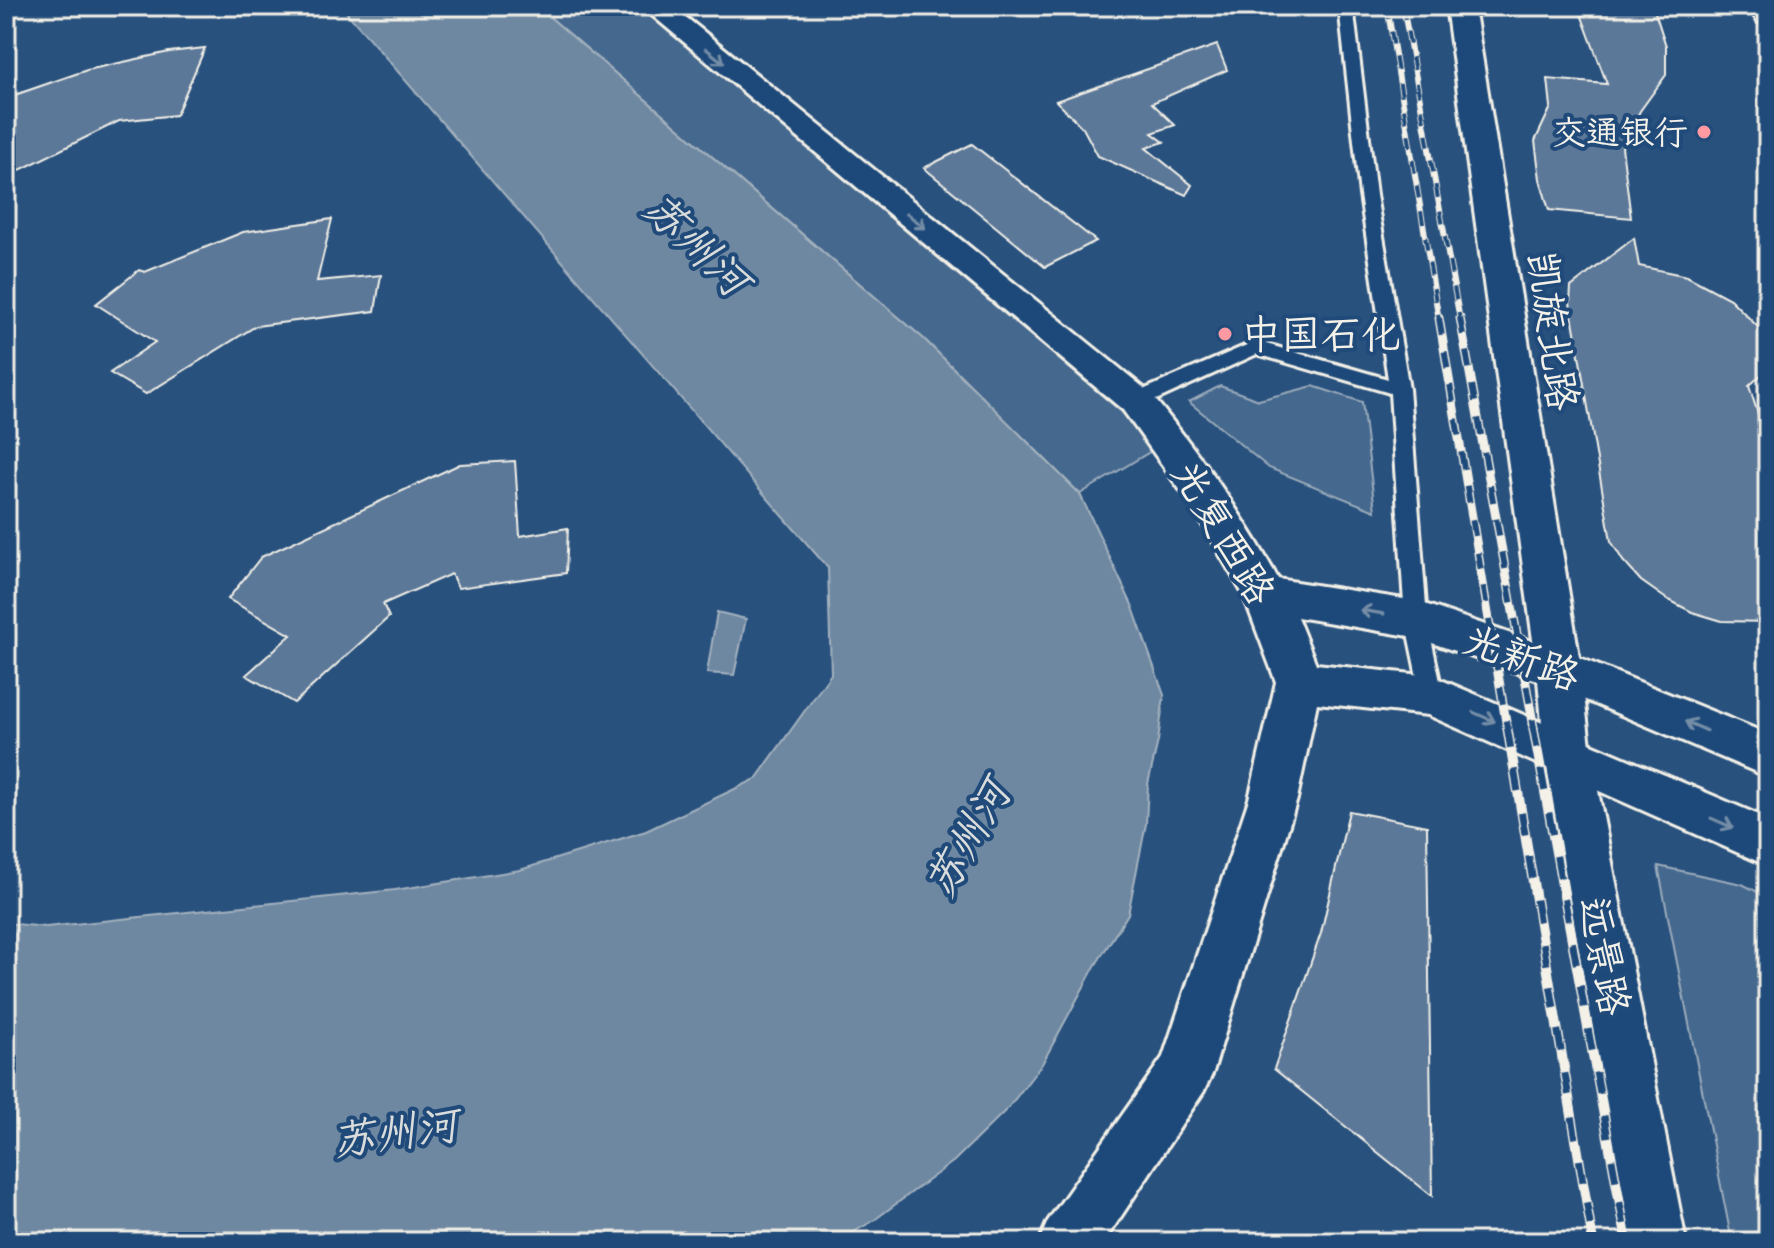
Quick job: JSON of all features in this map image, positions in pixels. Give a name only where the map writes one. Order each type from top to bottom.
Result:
[{"type":"main road","points":[[1762,6],[1768,16]]},
{"type":"main road","name":"光新路","points":[[1265,594],[1416,619],[1559,669],[1768,756]]},
{"type":"main road","name":"光复西路","points":[[1265,594],[1299,682]]},
{"type":"main road","name":"光新路","points":[[1299,682],[1432,696],[1768,843]]},
{"type":"main road","points":[[1069,1242],[1185,1072],[1273,799],[1299,682]]},
{"type":"street","name":"光复西路","points":[[655,6],[1136,401],[1181,458],[1265,594]]},
{"type":"street","name":"凯旋北路","points":[[1460,6],[1559,669]]},
{"type":"street","name":"远景路","points":[[1559,669],[1568,755],[1658,1242]]},
{"type":"lane","points":[[1346,6],[1368,195],[1399,389],[1416,619],[1432,696]]},
{"type":"lane","points":[[1136,401],[1256,347],[1399,389]]},
{"type":"shaded area","points":[[537,6],[638,6],[1161,445],[1080,494],[924,339]]},
{"type":"shaded area","points":[[1220,386],[1259,400],[1313,386],[1362,402],[1375,511],[1269,468],[1189,402]]},
{"type":"shaded area","points":[[1658,866],[1742,884],[1768,897],[1768,1242],[1732,1242]]},
{"type":"water","name":"苏州河","points":[[341,6],[537,6],[924,339],[1080,494],[1132,605],[1164,695],[1148,784],[1146,824],[1128,914],[1095,966],[1042,1064],[1008,1108],[954,1161],[873,1221],[836,1242],[6,1242],[6,923],[46,927],[395,890],[520,870],[646,831],[756,779],[831,674],[828,568]]},
{"type":"water","points":[[717,612],[746,619],[734,675],[707,673]]},
{"type":"building","points":[[1578,6],[1653,6],[1666,46],[1666,75],[1640,111],[1622,147],[1631,218],[1549,210],[1540,179],[1535,141],[1551,107],[1548,79],[1607,84]]},
{"type":"building","points":[[1217,45],[1227,70],[1152,103],[1175,125],[1152,133],[1164,142],[1146,148],[1192,185],[1186,195],[1098,156],[1083,128],[1056,101]]},
{"type":"building","points":[[205,48],[176,115],[119,121],[6,177],[6,98],[87,70],[169,52]]},
{"type":"building","points":[[972,144],[1096,241],[1045,267],[924,168]]},
{"type":"building","points":[[332,219],[317,281],[381,275],[375,311],[256,326],[146,394],[110,373],[155,342],[96,304],[139,270],[145,272],[243,232]]},
{"type":"building","points":[[1634,238],[1639,266],[1687,276],[1730,299],[1760,329],[1766,345],[1767,361],[1761,375],[1749,386],[1768,445],[1768,622],[1722,621],[1692,612],[1641,581],[1611,541],[1570,303],[1571,287]]},
{"type":"building","points":[[515,461],[520,536],[568,528],[566,573],[458,588],[451,574],[383,604],[389,617],[294,703],[246,675],[291,635],[228,599],[261,557],[460,464]]},
{"type":"building","points":[[1349,811],[1427,826],[1432,1196],[1274,1069],[1321,933]]},
{"type":"railway","points":[[1387,6],[1439,320]]},
{"type":"railway","points":[[1403,6],[1460,320]]},
{"type":"railway","points":[[1439,318],[1507,728]]},
{"type":"railway","points":[[1460,318],[1534,728]]},
{"type":"railway","points":[[1507,726],[1593,1242]]},
{"type":"railway","points":[[1533,726],[1627,1242]]},
{"type":"place","name":"交通银行","points":[[1704,132]]},
{"type":"place","name":"中国石化","points":[[1225,334]]}]
